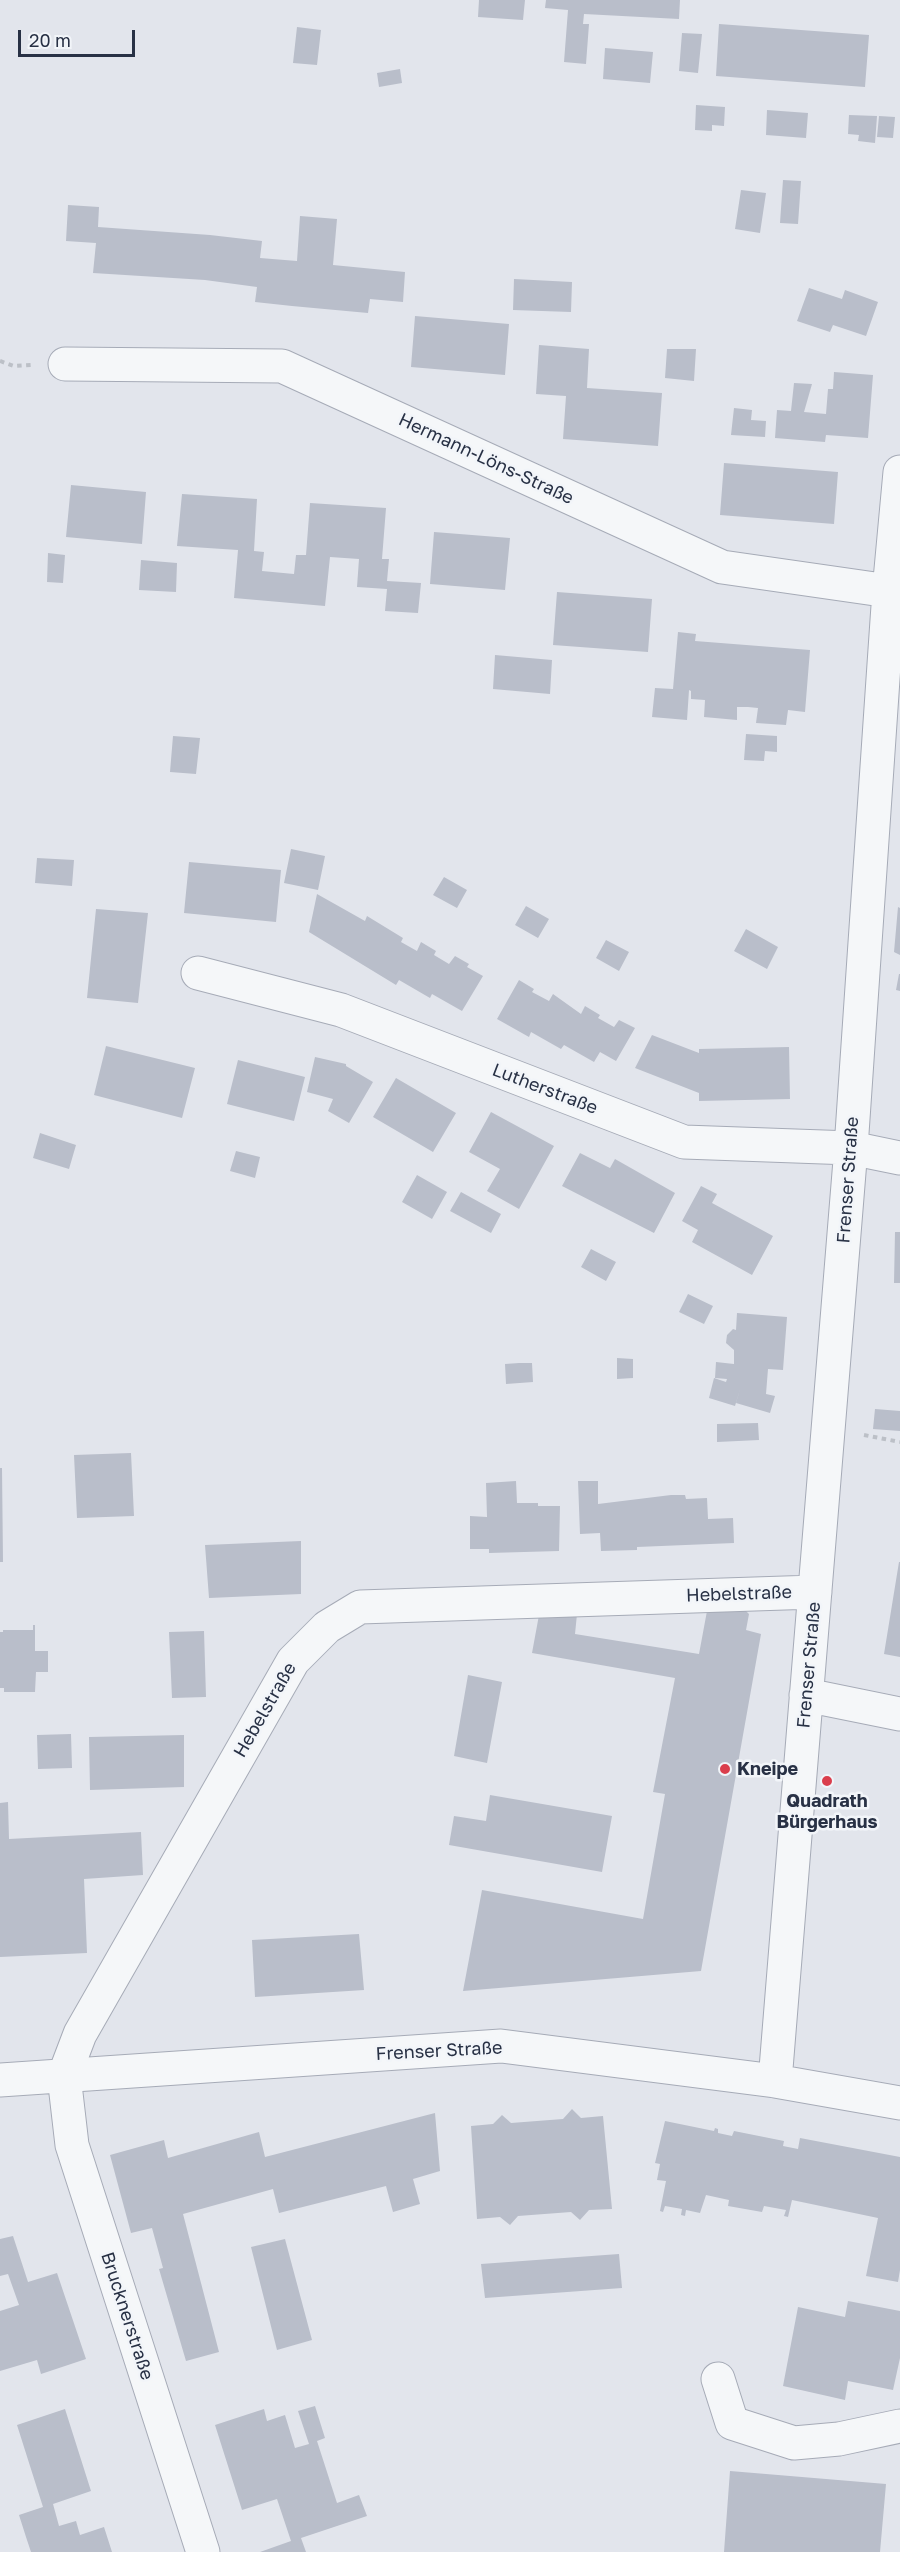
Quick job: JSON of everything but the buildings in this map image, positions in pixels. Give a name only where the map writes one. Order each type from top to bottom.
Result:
[{"type":"street","name":"Hermann-Löns-Straße","points":[[65,364],[282,366],[722,567],[894,594]]},
{"type":"street","name":"Frenser Straße","points":[[0,2080],[501,2046],[775,2081],[851,1148],[894,594],[900,472]]},
{"type":"street","name":"Lutherstraße","points":[[198,973],[340,1010],[684,1142],[851,1148],[900,1158]]},
{"type":"street","name":"Hebelstraße","points":[[64,2076],[80,2034],[292,1660],[327,1628],[360,1608],[815,1592]]},
{"type":"street","points":[[806,1695],[900,1714]]},
{"type":"street","name":"Brucknerstraße","points":[[64,2076],[72,2145],[203,2552]]},
{"type":"street","points":[[775,2081],[900,2103]]},
{"type":"street","points":[[718,2379],[732,2422],[794,2443],[839,2439],[900,2426]]},
{"type":"place","name":"Kneipe","points":[[725,1769]]},
{"type":"place","name":"Quadrath Bürgerhaus","points":[[827,1781]]}]
